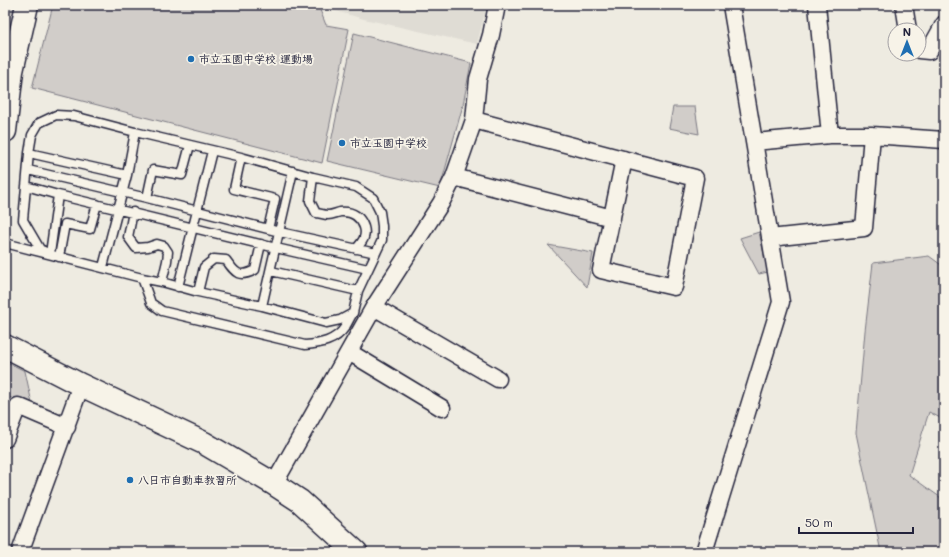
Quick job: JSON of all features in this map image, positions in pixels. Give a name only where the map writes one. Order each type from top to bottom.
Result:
[{"type":"street","points":[[5,131],[12,71],[28,5]]},
{"type":"street","points":[[274,484],[374,308],[441,203],[454,177],[474,120],[478,78],[491,35],[497,5]]},
{"type":"street","points":[[704,552],[781,302],[732,5]]},
{"type":"street","points":[[817,5],[830,135]]},
{"type":"street","points":[[904,5],[907,22]]},
{"type":"street","points":[[927,51],[929,51],[944,24]]},
{"type":"street","points":[[474,120],[624,159],[695,178],[674,287],[601,270],[624,159]]},
{"type":"street","points":[[754,142],[830,135],[872,135],[944,140]]},
{"type":"street","points":[[770,238],[864,228],[872,135]]},
{"type":"street","points":[[454,177],[612,218]]},
{"type":"street","points":[[374,308],[498,379]]},
{"type":"street","points":[[5,346],[81,385],[204,443],[274,484],[300,501],[356,552]]},
{"type":"street","points":[[349,352],[442,408]]},
{"type":"street","points":[[20,552],[67,427],[81,385]]},
{"type":"street","points":[[5,439],[18,406],[67,427]]},
{"type":"lane","points":[[50,254],[40,249],[23,220],[32,135],[40,123],[56,116],[74,116],[356,187],[373,198],[380,212],[382,240],[358,291],[353,312],[345,328],[335,338],[320,344],[305,345],[162,311],[151,303],[142,278]]},
{"type":"lane","points":[[103,267],[127,175],[135,132]]},
{"type":"lane","points":[[147,198],[153,170],[182,175],[190,145]]},
{"type":"lane","points":[[178,287],[212,151]]},
{"type":"lane","points":[[29,153],[127,175]]},
{"type":"lane","points":[[241,157],[234,189],[275,199],[268,228]]},
{"type":"lane","points":[[28,170],[197,210],[280,232],[376,253]]},
{"type":"lane","points":[[262,306],[293,171]]},
{"type":"lane","points":[[313,177],[310,202],[316,213],[328,215],[340,212],[351,212],[358,216],[365,232],[363,241],[356,249]]},
{"type":"lane","points":[[26,186],[193,228],[368,269]]},
{"type":"lane","points":[[50,254],[58,195]]},
{"type":"lane","points":[[59,257],[66,224],[90,229],[98,204]]},
{"type":"lane","points":[[133,212],[128,237],[136,248],[148,247],[156,244],[164,246],[168,252],[162,282]]},
{"type":"lane","points":[[5,243],[326,323],[340,320],[353,312]]},
{"type":"lane","points":[[198,292],[204,267],[214,259],[226,260],[233,270],[240,274],[246,274],[255,270],[261,244]]},
{"type":"lane","points":[[271,271],[358,291]]},
{"type":"shaded area","points":[[5,5],[17,5],[5,58]]},
{"type":"shaded area","name":"市立玉園中学校 運動場","points":[[53,5],[318,5],[326,25],[349,29],[322,163],[32,88]]},
{"type":"shaded area","points":[[327,5],[487,5],[477,44],[364,19],[329,9]]},
{"type":"shaded area","points":[[354,33],[471,63],[463,105],[440,188],[327,161]]},
{"type":"shaded area","points":[[673,107],[695,107],[699,134],[669,128]]},
{"type":"shaded area","points":[[759,232],[768,272],[759,274],[740,238]]},
{"type":"shaded area","points":[[548,245],[593,253],[587,287]]},
{"type":"shaded area","points":[[929,256],[944,267],[944,420],[929,412],[909,475],[944,500],[944,552],[881,552],[856,433],[873,263]]},
{"type":"shaded area","points":[[9,363],[25,371],[33,408],[5,395],[5,372]]},
{"type":"place","name":"市立玉園中学校 運動場","points":[[191,59]]},
{"type":"place","name":"市立玉園中学校","points":[[342,143]]},
{"type":"place","name":"八日市自動車教習所","points":[[130,480]]}]
